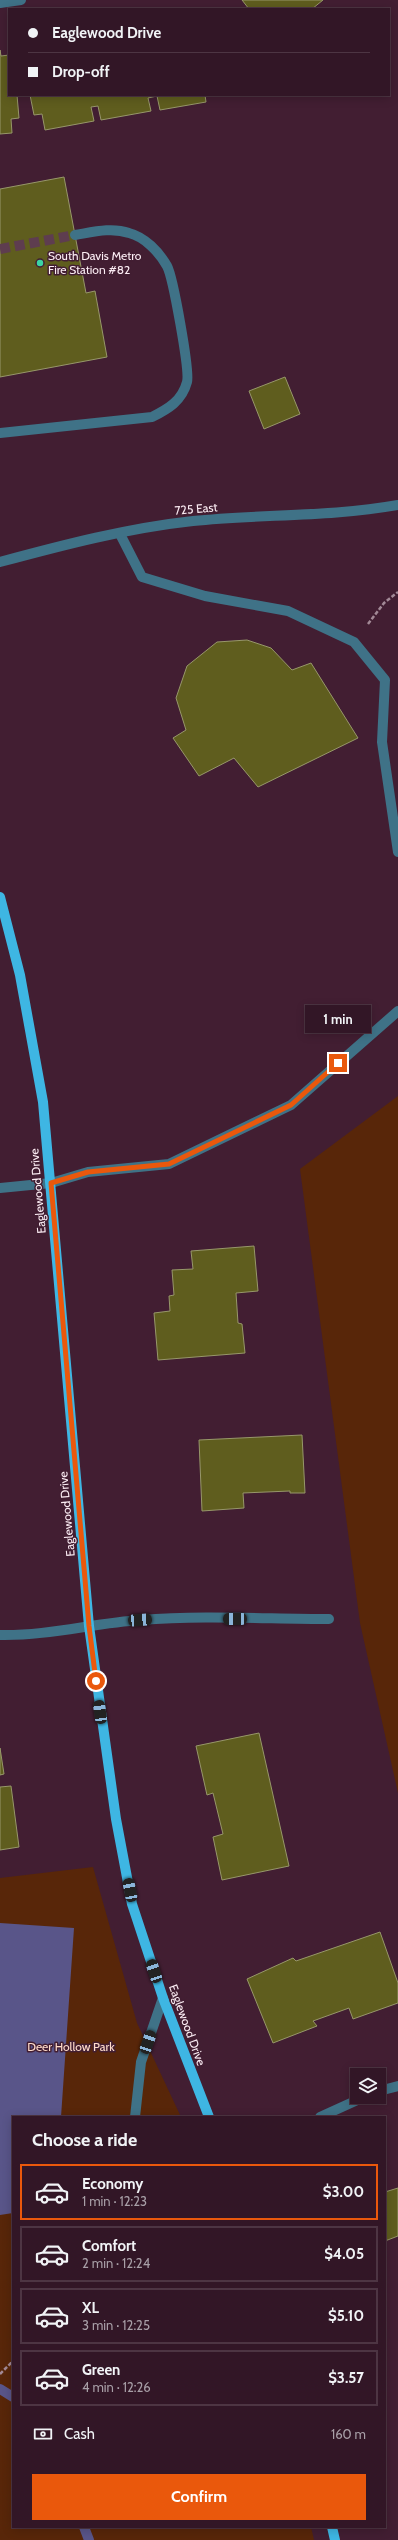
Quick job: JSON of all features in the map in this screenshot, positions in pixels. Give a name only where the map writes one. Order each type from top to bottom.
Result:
[{"type":"main road","name":"Eaglewood Drive","points":[[0,897],[20,975],[33,1039],[43,1102],[89,1626],[117,1827],[132,1904],[163,1998],[209,2116]]},
{"type":"main road","points":[[332,2528],[334,2540]]},
{"type":"street","points":[[0,2],[21,0]]},
{"type":"street","points":[[0,433],[152,416],[168,409],[181,397],[187,382],[188,365],[168,267],[158,253],[145,241],[130,233],[113,230],[75,235]]},
{"type":"street","name":"725 East","points":[[0,562],[57,546],[160,525],[193,521],[328,515],[398,505]]},
{"type":"street","points":[[120,534],[142,577],[204,596],[288,611],[354,642],[386,680],[382,742],[398,852]]},
{"type":"street","points":[[0,1188],[51,1183],[88,1172],[169,1164],[291,1105],[398,1011]]},
{"type":"street","points":[[0,1635],[32,1635],[89,1626],[156,1619],[329,1619]]},
{"type":"street","points":[[135,2116],[141,2062],[163,1998]]},
{"type":"street","points":[[386,2090],[398,2086]]},
{"type":"street","points":[[322,2116],[350,2103]]},
{"type":"path","points":[[354,642],[384,602],[398,592]]},
{"type":"path","points":[[0,2374],[12,2362]]},
{"type":"green space","points":[[398,1096],[398,1793],[360,1623],[300,1169]]},
{"type":"green space","name":"Deer Hollow Park","points":[[93,1867],[137,2023],[181,2116],[12,2116],[12,2528],[311,2528],[314,2540],[0,2540],[0,1878]]},
{"type":"shaded area","points":[[0,1923],[74,1928],[61,2116],[12,2116],[12,2213],[0,2215]]},
{"type":"building","points":[[242,0],[323,0],[313,8],[248,8]]},
{"type":"building","points":[[0,50],[1,56],[8,55],[8,96],[17,96],[19,118],[11,119],[12,133],[0,134]]},
{"type":"building","points":[[30,96],[157,96],[148,98],[151,111],[101,120],[98,106],[91,107],[94,121],[45,130],[42,114],[34,115]]},
{"type":"building","points":[[157,96],[205,96],[206,102],[160,110]]},
{"type":"building","name":"South Davis Metro Fire Station #82","points":[[64,177],[86,293],[95,291],[107,357],[0,377],[0,189]]},
{"type":"building","points":[[285,377],[300,414],[264,429],[249,391]]},
{"type":"building","points":[[247,640],[271,648],[292,670],[311,663],[358,738],[258,787],[234,758],[199,776],[173,738],[186,730],[176,698],[187,666],[217,642]]},
{"type":"building","points":[[254,1246],[258,1291],[236,1293],[238,1323],[242,1324],[245,1353],[158,1360],[154,1313],[170,1311],[169,1296],[174,1295],[172,1270],[193,1269],[191,1251]]},
{"type":"building","points":[[302,1435],[305,1493],[290,1493],[290,1491],[243,1493],[244,1508],[202,1511],[199,1440]]},
{"type":"building","points":[[259,1733],[289,1866],[222,1880],[213,1837],[223,1834],[213,1793],[207,1795],[196,1746]]},
{"type":"building","points":[[0,1748],[4,1774],[0,1775]]},
{"type":"building","points":[[11,1786],[19,1847],[0,1850],[0,1787]]},
{"type":"building","points":[[380,1932],[398,1983],[398,2003],[353,2019],[349,2008],[313,2021],[317,2026],[273,2043],[247,1979],[293,1958],[296,1961]]},
{"type":"building","points":[[398,2188],[398,2236],[386,2241],[386,2192]]},
{"type":"waterway","points":[[0,2389],[12,2396]]},
{"type":"waterway","points":[[84,2528],[89,2540]]},
{"type":"tunnel","points":[[0,249],[75,235]]},
{"type":"place","name":"South Davis Metro Fire Station #82","points":[[40,263]]},
{"type":"route","points":[[96,1681],[89,1626],[51,1183],[88,1172],[169,1164],[291,1105],[338,1063]]}]
